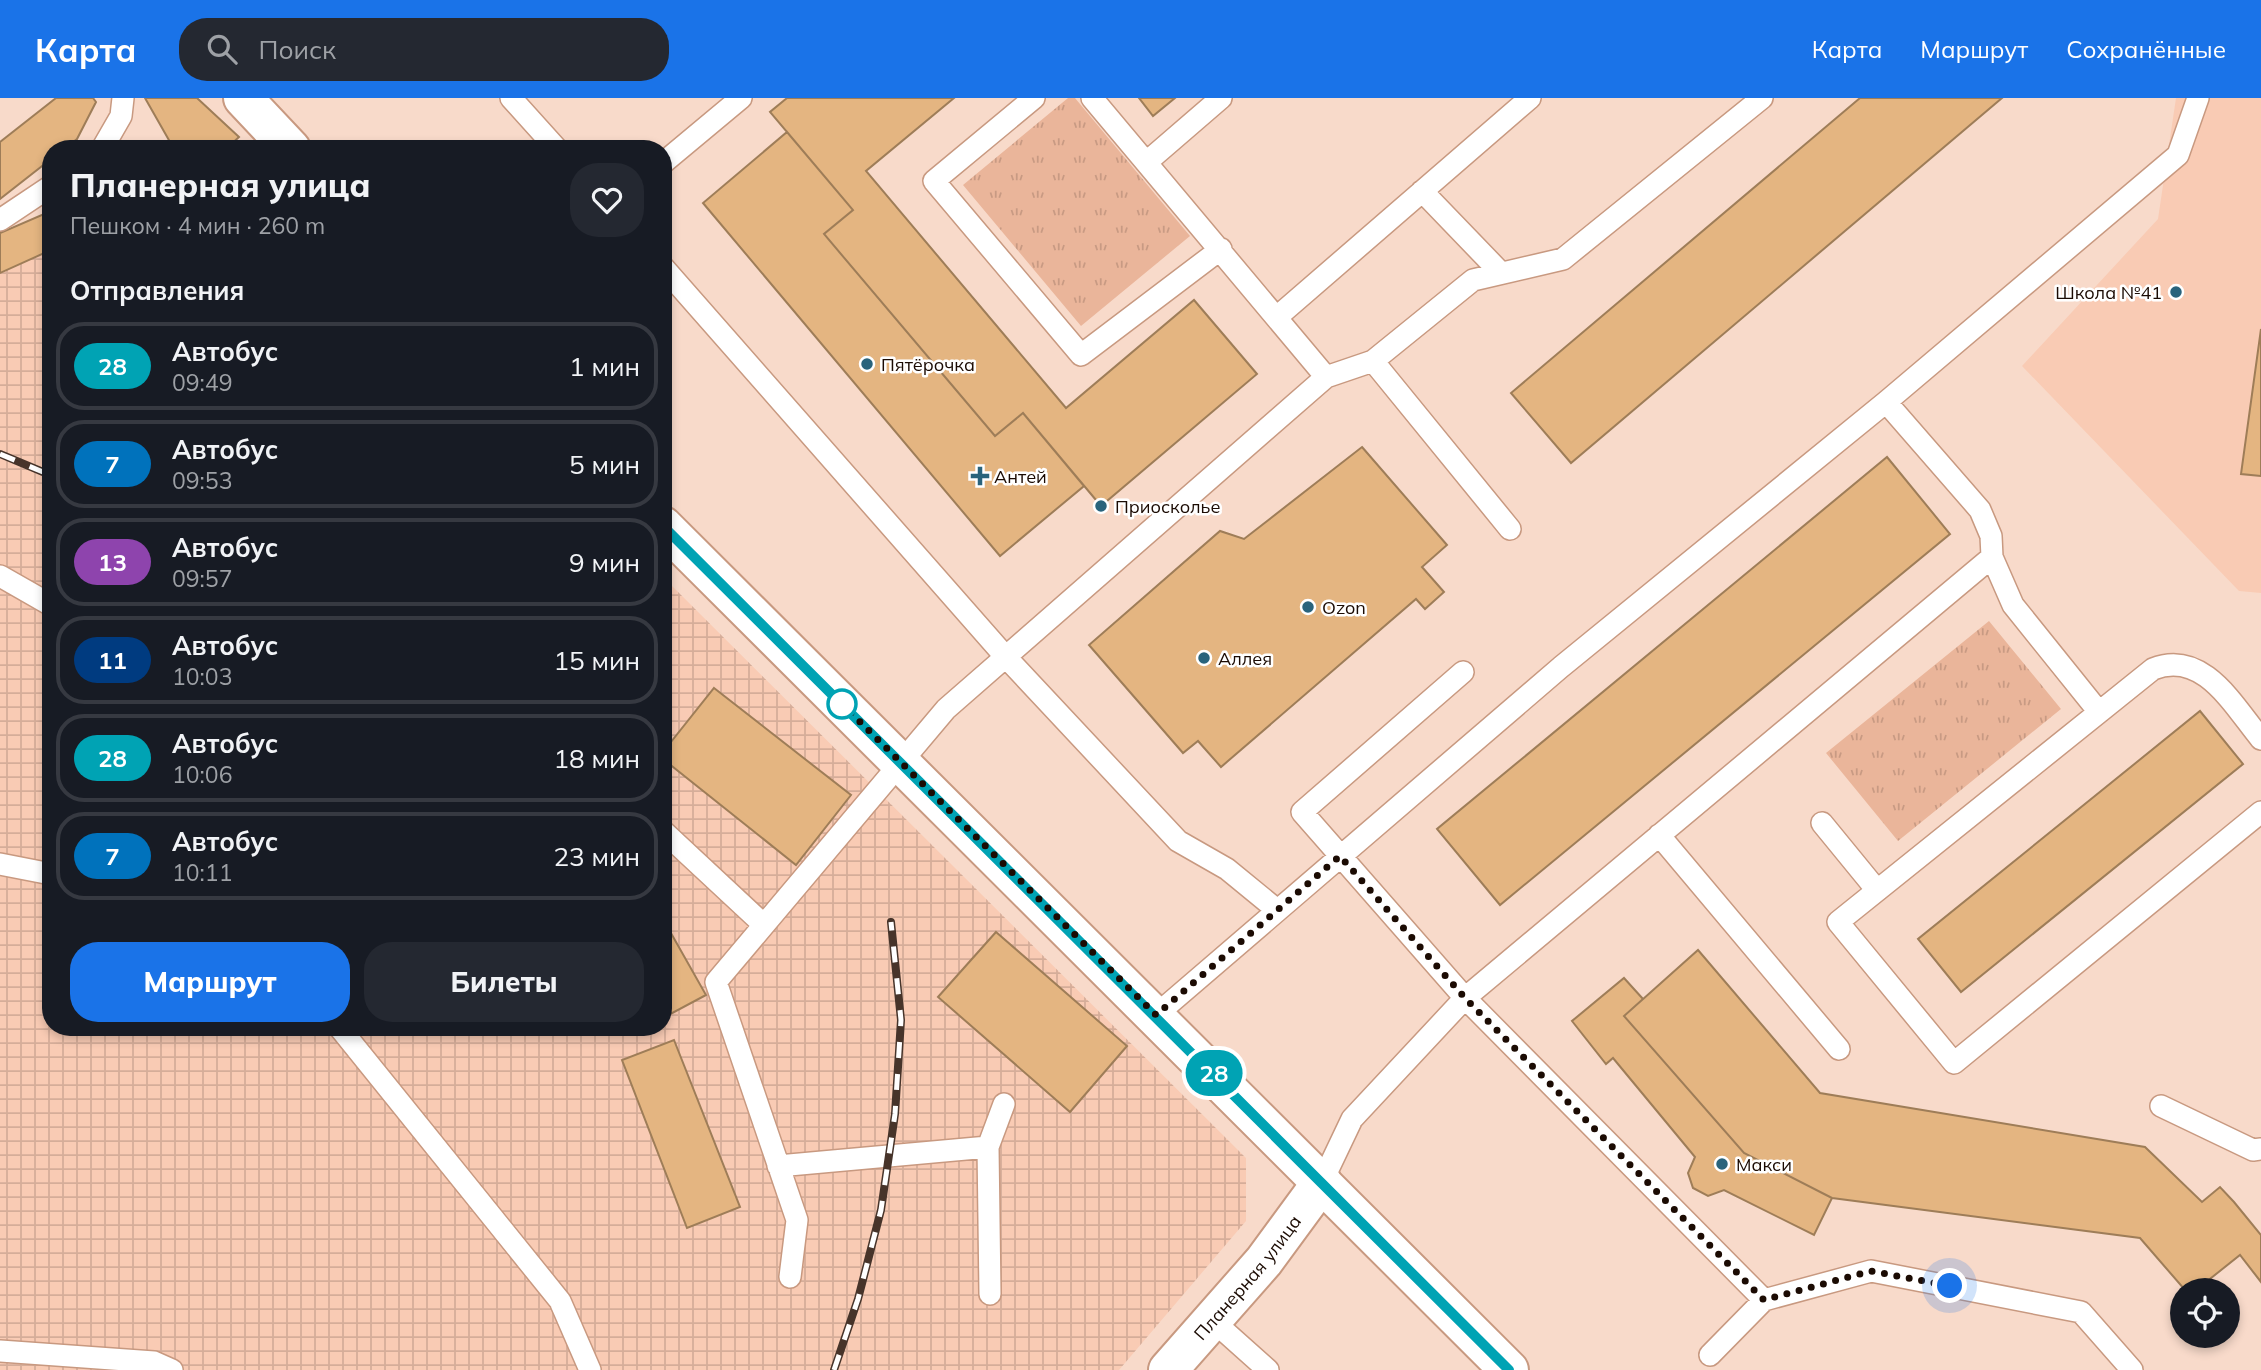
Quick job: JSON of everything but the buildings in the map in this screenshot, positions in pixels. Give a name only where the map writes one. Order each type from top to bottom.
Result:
[{"type":"street","points":[[243,98],[283,140]]},
{"type":"street","points":[[672,535],[1509,1370]]},
{"type":"street","name":"Планерная улица","points":[[1168,1370],[1264,1261],[1322,1182]]},
{"type":"lane","points":[[107,140],[121,116],[123,98]]},
{"type":"lane","points":[[511,98],[549,140]]},
{"type":"lane","points":[[1034,98],[934,181],[1081,355],[1221,249]]},
{"type":"lane","points":[[1092,98],[1148,161],[1326,377]]},
{"type":"lane","points":[[1148,161],[1220,98]]},
{"type":"lane","points":[[1277,317],[1530,98]]},
{"type":"lane","points":[[790,1277],[797,1220],[716,982],[946,709],[1004,655],[1326,377],[1373,361],[1473,280],[1563,259],[1762,98]]},
{"type":"lane","points":[[1156,1015],[1561,667],[1886,402],[2178,155],[2198,98]]},
{"type":"lane","points":[[672,155],[728,102]]},
{"type":"lane","points":[[1422,191],[1501,273]]},
{"type":"lane","points":[[0,219],[42,192]]},
{"type":"lane","points":[[672,277],[1004,655],[1178,841],[1227,869],[1277,910]]},
{"type":"lane","points":[[1373,361],[1510,529]]},
{"type":"lane","points":[[1886,402],[1980,510],[1990,536],[1992,557],[2013,606],[2099,712]]},
{"type":"lane","points":[[1322,1182],[1352,1119],[1465,998],[1992,557]]},
{"type":"lane","points":[[0,576],[42,600]]},
{"type":"lane","points":[[2261,739],[2214,682],[2185,664],[2168,663],[2153,669],[1838,922],[1954,1063],[2261,812]]},
{"type":"lane","points":[[1463,672],[1302,812],[1465,998],[1764,1300]]},
{"type":"lane","points":[[1822,823],[1876,889]]},
{"type":"lane","points":[[1659,835],[1839,1049]]},
{"type":"lane","points":[[672,839],[764,925]]},
{"type":"lane","points":[[0,864],[42,872]]},
{"type":"lane","points":[[346,1036],[560,1301],[590,1370]]},
{"type":"lane","points":[[990,1294],[988,1147],[1004,1104]]},
{"type":"lane","points":[[2161,1106],[2253,1150],[2261,1149]]},
{"type":"lane","points":[[778,1166],[988,1147]]},
{"type":"lane","points":[[1710,1355],[1764,1300],[1871,1271],[2081,1312],[2132,1370]]},
{"type":"lane","points":[[1212,1320],[1268,1370]]},
{"type":"lane","points":[[0,1351],[154,1362],[172,1370]]},
{"type":"shaded area","name":"Школа №41","points":[[2176,98],[2261,98],[2261,593],[2239,591],[2022,366],[2158,219]]},
{"type":"shaded area","points":[[42,254],[42,1036],[672,1036],[672,586],[1246,1158],[1246,1221],[1119,1370],[0,1370],[0,273]]},
{"type":"green space","points":[[1068,98],[1075,98],[1190,236],[1081,326],[963,185]]},
{"type":"green space","points":[[1989,621],[2061,709],[1898,841],[1826,753]]},
{"type":"railway","points":[[0,454],[42,472]]},
{"type":"railway","points":[[834,1370],[858,1299],[881,1210],[895,1114],[901,1020],[891,922]]},
{"type":"bus line","name":"28","points":[[672,535],[1509,1370]]},
{"type":"place","name":"Школа №41","points":[[2176,292]]},
{"type":"place","name":"Пятёрочка","points":[[867,364]]},
{"type":"place","name":"Антей","points":[[980,476]]},
{"type":"place","name":"Приосколье","points":[[1101,506]]},
{"type":"place","name":"Ozon","points":[[1308,607]]},
{"type":"place","name":"Аллея","points":[[1204,658]]},
{"type":"place","name":"Макси","points":[[1722,1164]]},
{"type":"route","points":[[842,704],[1156,1015],[1340,856],[1465,998],[1764,1300],[1871,1271],[1950,1286]]}]
